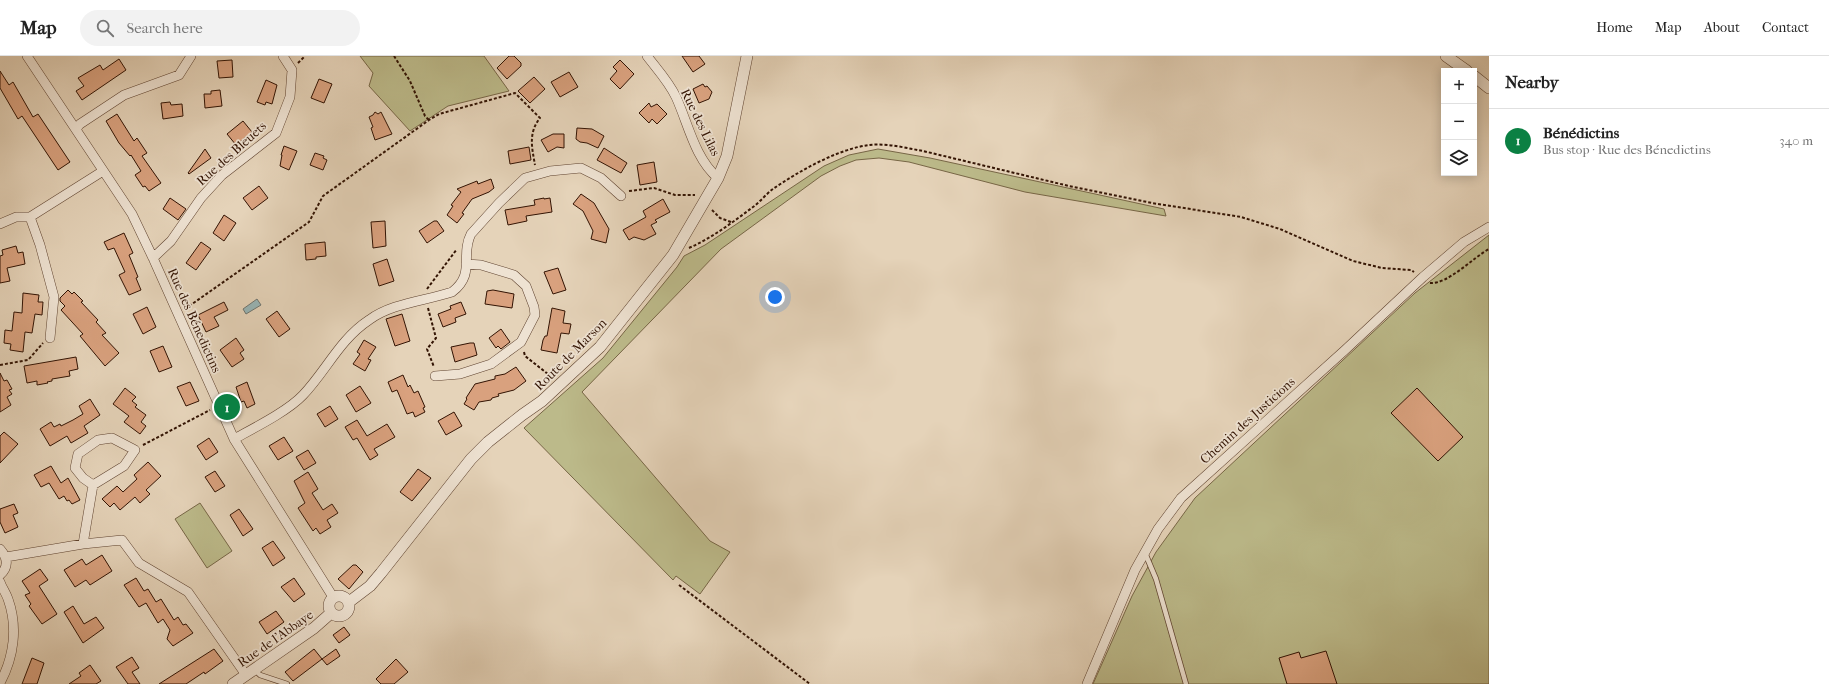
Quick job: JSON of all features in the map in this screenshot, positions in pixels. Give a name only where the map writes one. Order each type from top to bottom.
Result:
[{"type":"street","name":"Rue des Bénedictins","points":[[28,56],[132,214],[234,439],[333,597]]},
{"type":"street","points":[[76,129],[80,124],[124,95],[179,75],[191,56]]},
{"type":"street","name":"Rue des Bleuets","points":[[153,258],[171,241],[201,198],[222,175],[276,133],[290,97],[292,70],[283,56]]},
{"type":"street","name":"Rue des Lilas","points":[[647,56],[675,95],[698,150],[711,173],[718,178]]},
{"type":"street","name":"Route de Marson","points":[[349,602],[370,586],[471,459],[493,438],[562,385],[600,347],[673,255],[705,202],[718,178],[727,156],[747,56]]},
{"type":"street","points":[[1446,56],[1463,68]]},
{"type":"street","points":[[1477,78],[1489,88]]},
{"type":"street","points":[[234,439],[289,406],[302,396],[344,341],[362,324],[389,310],[452,292],[460,286],[464,280],[468,240],[498,202],[525,178],[550,171],[581,168],[601,178],[621,196]]},
{"type":"street","points":[[0,224],[16,217],[30,217],[103,171]]},
{"type":"street","points":[[30,217],[54,297],[50,338]]},
{"type":"street","name":"Chemin des Justicions","points":[[1087,684],[1135,570],[1158,529],[1181,498],[1345,350],[1423,277],[1464,242],[1489,227]]},
{"type":"street","points":[[435,376],[460,374],[491,364],[521,342],[535,315],[534,307],[526,286],[514,275],[481,265],[466,264]]},
{"type":"street","points":[[83,544],[93,485],[124,466],[135,450],[112,438],[98,440],[78,454],[75,468],[83,478],[93,485]]},
{"type":"street","points":[[6,557],[83,544],[122,540],[139,563],[188,592],[212,626],[250,672]]},
{"type":"street","points":[[0,549],[6,557],[5,570],[0,575]]},
{"type":"street","points":[[0,584],[8,599],[14,640],[8,669],[0,682]]},
{"type":"street","points":[[336,596],[344,596],[349,602],[346,613],[338,616],[331,613],[328,605],[333,597],[336,596]]},
{"type":"street","name":"Rue de l'Abbaye","points":[[232,684],[314,628],[331,613]]},
{"type":"lane","points":[[1145,553],[1154,572],[1186,684]]},
{"type":"lane","points":[[250,672],[287,684]]},
{"type":"path","points":[[394,56],[410,81],[425,116],[429,120]]},
{"type":"path","points":[[178,314],[309,222],[323,196],[439,114],[515,92],[540,118],[532,134],[531,146],[537,174]]},
{"type":"path","points":[[673,255],[699,244],[753,207],[773,189],[820,162],[842,153],[870,145],[899,147],[1152,203],[1241,217],[1280,229],[1352,260],[1382,268],[1411,270],[1423,277],[1428,283],[1435,284],[1453,274],[1489,249]]},
{"type":"path","points":[[621,196],[628,192],[654,188],[675,195],[694,194],[705,202],[720,218],[731,222]]},
{"type":"path","points":[[435,376],[435,368],[427,349],[436,338],[424,292],[438,272],[454,254],[462,240],[468,240]]},
{"type":"path","points":[[0,365],[28,360],[50,338]]},
{"type":"path","points":[[521,342],[525,356],[562,385]]},
{"type":"path","points":[[135,450],[218,406]]},
{"type":"path","points":[[679,585],[810,684]]},
{"type":"shaded area","points":[[360,56],[484,56],[509,91],[448,106],[410,131],[369,86],[373,73]]},
{"type":"shaded area","points":[[878,149],[930,158],[1164,209],[1166,216],[1025,192],[909,162],[879,158],[856,160],[821,176],[721,249],[582,392],[710,541],[730,552],[700,594],[676,576],[673,580],[524,428],[603,358],[677,267],[684,256],[705,245],[824,166],[849,155]]},
{"type":"shaded area","points":[[1489,235],[1489,684],[1093,684],[1132,596],[1156,552],[1195,498],[1415,293]]},
{"type":"shaded area","points":[[200,503],[232,551],[207,568],[175,519]]},
{"type":"water","points":[[257,299],[261,305],[246,314],[243,309]]},
{"type":"building","points":[[509,56],[514,56],[521,63],[521,66],[507,79],[497,68]]},
{"type":"building","points":[[682,56],[699,56],[705,64],[693,72]]},
{"type":"building","points":[[119,59],[126,70],[82,100],[76,91],[84,86],[78,78],[100,65],[103,70]]},
{"type":"building","points":[[232,60],[233,77],[219,78],[217,61]]},
{"type":"building","points":[[620,60],[634,74],[620,89],[610,79],[617,71],[613,67]]},
{"type":"building","points":[[0,71],[9,85],[13,82],[33,117],[38,114],[70,162],[58,170],[22,116],[18,119],[0,88]]},
{"type":"building","points":[[569,72],[578,87],[560,97],[551,82]]},
{"type":"building","points":[[534,77],[545,89],[530,103],[518,91]]},
{"type":"building","points":[[319,79],[332,84],[324,103],[311,98]]},
{"type":"building","points":[[266,80],[277,85],[272,104],[266,102],[265,105],[257,102]]},
{"type":"building","points":[[703,84],[712,92],[709,99],[699,103],[693,89]]},
{"type":"building","points":[[220,90],[222,106],[205,108],[204,94],[211,94],[211,91]]},
{"type":"building","points":[[170,102],[171,105],[182,104],[183,116],[163,119],[161,103]]},
{"type":"building","points":[[649,103],[651,107],[657,104],[667,114],[657,124],[652,119],[649,123],[639,113]]},
{"type":"building","points":[[375,112],[378,114],[381,112],[392,134],[375,140],[371,128],[373,127],[369,117]]},
{"type":"building","points":[[117,114],[134,141],[137,138],[147,153],[142,156],[161,183],[149,191],[145,186],[143,187],[135,175],[141,171],[131,155],[130,156],[119,143],[106,121]]},
{"type":"building","points":[[243,121],[252,132],[236,145],[227,134]]},
{"type":"building","points":[[577,128],[592,129],[604,136],[598,148],[587,143],[580,142],[576,139]]},
{"type":"building","points":[[553,134],[564,134],[564,148],[557,147],[548,152],[541,140]]},
{"type":"building","points":[[284,146],[297,151],[289,170],[280,166]]},
{"type":"building","points":[[529,147],[531,160],[510,164],[508,151]]},
{"type":"building","points":[[604,148],[627,163],[621,173],[597,160]]},
{"type":"building","points":[[205,149],[211,158],[189,174],[188,173]]},
{"type":"building","points":[[315,153],[324,156],[323,158],[327,160],[323,170],[310,165]]},
{"type":"building","points":[[654,162],[657,182],[640,185],[637,165]]},
{"type":"building","points":[[491,179],[494,188],[489,192],[472,199],[457,223],[447,215],[453,206],[451,205],[461,192],[457,189],[477,181],[478,184]]},
{"type":"building","points":[[259,186],[268,198],[252,210],[243,198]]},
{"type":"building","points":[[581,194],[594,203],[609,229],[606,243],[591,239],[593,231],[583,211],[573,204]]},
{"type":"building","points":[[170,198],[186,209],[178,220],[163,209]]},
{"type":"building","points":[[550,198],[552,212],[526,216],[527,221],[508,225],[505,210],[535,205],[534,200]]},
{"type":"building","points":[[663,199],[670,212],[655,220],[657,222],[651,225],[656,234],[644,240],[634,237],[629,240],[623,230],[646,217],[643,211]]},
{"type":"building","points":[[224,215],[236,223],[224,241],[213,233]]},
{"type":"building","points":[[385,221],[386,246],[373,248],[371,222]]},
{"type":"building","points":[[434,221],[437,221],[444,231],[427,243],[419,231]]},
{"type":"building","points":[[124,233],[133,253],[129,255],[138,277],[136,278],[141,290],[129,295],[119,275],[125,272],[114,248],[108,250],[104,242]]},
{"type":"building","points":[[201,242],[211,249],[196,270],[186,263]]},
{"type":"building","points":[[325,242],[326,256],[306,260],[305,244]]},
{"type":"building","points":[[16,246],[18,253],[23,252],[25,264],[7,268],[10,281],[0,283],[0,256],[3,255],[2,250]]},
{"type":"building","points":[[387,259],[394,281],[379,286],[373,264]]},
{"type":"building","points":[[558,268],[566,290],[553,294],[544,272]]},
{"type":"building","points":[[68,290],[72,294],[74,292],[83,301],[81,302],[98,320],[96,322],[106,333],[102,335],[119,353],[105,366],[80,336],[83,334],[61,310],[65,306],[60,301],[60,298]]},
{"type":"building","points":[[493,290],[514,294],[512,308],[485,304],[487,291]]},
{"type":"building","points":[[23,293],[39,295],[38,302],[43,302],[42,315],[35,314],[32,333],[25,332],[23,352],[10,350],[11,344],[4,343],[5,330],[12,331],[14,312],[22,313]]},
{"type":"building","points":[[224,302],[228,310],[214,317],[219,326],[206,332],[198,315]]},
{"type":"building","points":[[461,302],[466,314],[455,318],[456,322],[443,327],[438,314],[451,309],[450,306]]},
{"type":"building","points":[[147,307],[156,327],[143,334],[133,314]]},
{"type":"building","points":[[552,308],[565,311],[563,323],[571,324],[569,334],[561,333],[557,353],[541,350],[543,340],[545,336],[547,336]]},
{"type":"building","points":[[277,311],[290,329],[279,337],[266,319]]},
{"type":"building","points":[[402,314],[410,341],[395,346],[386,319]]},
{"type":"building","points":[[501,329],[510,342],[501,349],[498,346],[496,348],[489,338]]},
{"type":"building","points":[[236,338],[244,350],[240,353],[244,359],[232,367],[220,350]]},
{"type":"building","points":[[364,340],[376,347],[368,359],[371,360],[365,371],[353,364],[360,354],[357,352]]},
{"type":"building","points":[[474,343],[477,355],[455,362],[451,347]]},
{"type":"building","points":[[163,346],[172,367],[159,372],[150,351]]},
{"type":"building","points":[[76,357],[78,369],[69,371],[70,376],[52,379],[52,381],[47,382],[48,383],[37,385],[37,381],[27,383],[24,366]]},
{"type":"building","points":[[516,367],[526,381],[514,390],[498,394],[499,396],[492,398],[491,400],[479,402],[474,410],[464,404],[475,384],[495,379],[495,376],[505,374]]},
{"type":"building","points":[[0,373],[4,381],[7,380],[12,389],[9,390],[12,394],[7,397],[11,405],[0,412]]},
{"type":"building","points":[[403,375],[408,387],[410,385],[414,393],[418,391],[425,407],[423,408],[425,412],[415,417],[413,412],[407,414],[397,390],[392,392],[388,382]]},
{"type":"building","points":[[190,382],[199,401],[186,406],[177,387]]},
{"type":"building","points":[[247,382],[255,404],[247,408],[244,401],[241,402],[236,387]]},
{"type":"building","points":[[360,386],[371,403],[356,412],[346,395]]},
{"type":"building","points":[[125,388],[136,397],[132,401],[137,405],[135,407],[146,415],[141,422],[146,426],[140,434],[124,422],[129,416],[113,404]]},
{"type":"building","points":[[1417,388],[1463,437],[1438,461],[1391,413]]},
{"type":"building","points":[[90,399],[100,415],[84,426],[88,433],[71,443],[67,436],[50,446],[40,429],[51,422],[54,427],[60,424],[61,426],[83,414],[79,406]]},
{"type":"building","points":[[330,406],[338,419],[325,427],[317,414]]},
{"type":"building","points":[[454,412],[462,426],[446,435],[438,421]]},
{"type":"building","points":[[357,420],[367,436],[387,424],[395,437],[374,449],[378,455],[370,460],[357,438],[353,440],[345,427]]},
{"type":"building","points":[[4,432],[18,444],[0,463],[0,436]]},
{"type":"building","points":[[284,437],[293,451],[278,460],[269,446]]},
{"type":"building","points":[[209,438],[218,452],[206,460],[197,446]]},
{"type":"building","points":[[308,450],[316,463],[304,470],[296,457]]},
{"type":"building","points":[[148,462],[161,476],[146,490],[150,494],[140,503],[135,497],[120,510],[114,503],[110,507],[102,499],[117,486],[123,492],[137,479],[134,475]]},
{"type":"building","points":[[51,466],[61,483],[68,478],[80,500],[72,504],[69,500],[67,501],[64,496],[59,499],[49,483],[41,487],[34,475]]},
{"type":"building","points":[[418,469],[431,478],[412,501],[400,492]]},
{"type":"building","points":[[215,471],[225,486],[215,492],[205,477]]},
{"type":"building","points":[[308,472],[318,489],[312,493],[323,510],[332,504],[338,513],[327,520],[331,527],[320,534],[316,528],[313,531],[298,508],[305,503],[294,481]]},
{"type":"building","points":[[14,504],[18,513],[13,515],[18,527],[5,533],[0,522],[0,509]]},
{"type":"building","points":[[239,509],[253,529],[243,536],[230,515]]},
{"type":"building","points":[[273,541],[285,558],[273,566],[262,548]]},
{"type":"building","points":[[102,555],[112,571],[90,585],[86,580],[75,587],[64,570],[82,559],[86,565]]},
{"type":"building","points":[[353,565],[356,565],[363,572],[349,589],[338,579]]},
{"type":"building","points":[[40,569],[48,580],[39,586],[57,614],[42,624],[29,606],[31,604],[25,595],[30,593],[22,581]]},
{"type":"building","points":[[136,578],[144,591],[148,589],[156,602],[161,599],[174,620],[178,617],[183,625],[186,624],[193,633],[173,646],[167,639],[170,630],[163,619],[158,623],[146,603],[139,607],[124,585]]},
{"type":"building","points":[[294,578],[305,594],[294,602],[281,587]]},
{"type":"building","points":[[73,606],[84,624],[96,617],[104,628],[83,643],[64,612]]},
{"type":"building","points":[[276,611],[284,622],[267,634],[259,622]]},
{"type":"building","points":[[344,627],[350,635],[339,643],[333,635]]},
{"type":"building","points":[[214,649],[223,661],[205,674],[204,672],[186,684],[159,684]]},
{"type":"building","points":[[314,649],[322,659],[293,681],[285,672]]},
{"type":"building","points":[[336,649],[340,656],[327,665],[322,659]]},
{"type":"building","points":[[1326,651],[1337,684],[1287,684],[1279,658],[1299,652],[1301,658]]},
{"type":"building","points":[[132,657],[139,668],[132,672],[140,684],[128,684],[116,667]]},
{"type":"building","points":[[32,658],[44,663],[37,684],[22,684]]},
{"type":"building","points":[[396,659],[408,672],[394,684],[381,684],[376,679]]},
{"type":"building","points":[[90,665],[101,681],[96,684],[69,684],[81,676],[79,673]]},
{"type":"place","name":"Bénédictins","points":[[227,407]]}]
